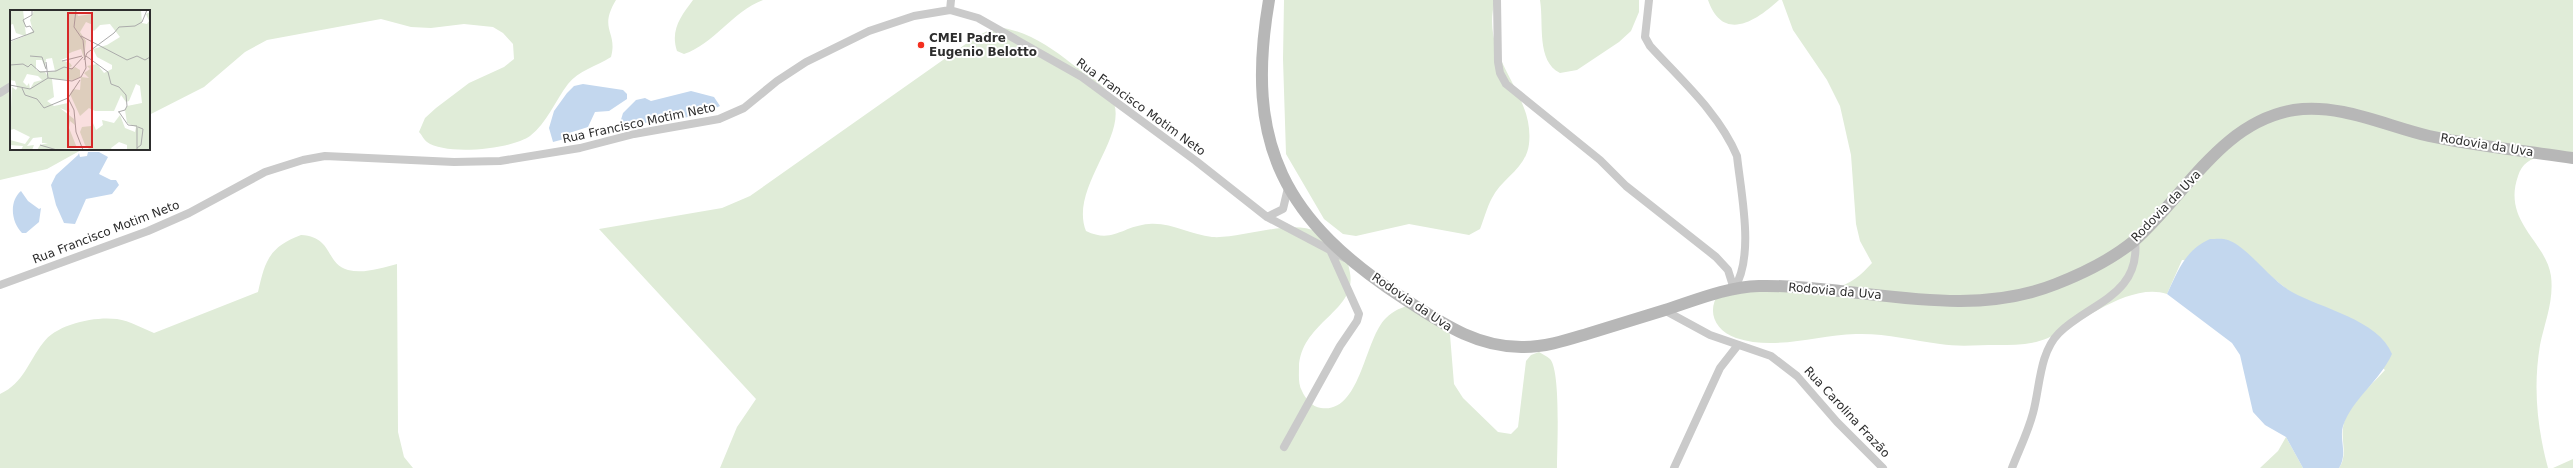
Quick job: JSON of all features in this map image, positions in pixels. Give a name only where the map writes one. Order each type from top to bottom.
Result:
[{"type":"street","points":[[950,10],[951,0]]},
{"type":"street","name":"Rodovia da Uva","points":[[1269,0],[1261,68],[1262,103],[1268,132],[1288,188],[1311,222],[1351,261],[1450,329],[1480,342],[1505,346],[1546,345],[1734,288],[1777,286],[1963,301],[1991,299],[2053,286],[2103,262],[2135,240],[2225,144],[2257,123],[2293,110],[2317,109],[2341,112],[2428,135],[2573,158]]},
{"type":"street","points":[[1496,0],[1497,47],[1503,80],[1518,95],[1568,133],[1626,186],[1716,258],[1728,270],[1734,288]]},
{"type":"street","points":[[1649,0],[1645,37],[1650,46],[1707,108],[1732,143],[1737,156],[1745,260],[1741,278],[1734,288]]},
{"type":"street","name":"Rua Francisco Motim Neto","points":[[0,285],[148,231],[189,213],[265,172],[303,160],[325,156],[454,162],[500,161],[580,148],[634,134],[719,119],[744,108],[777,81],[806,62],[868,31],[914,16],[950,10],[978,18],[1082,77],[1196,161],[1267,217],[1331,252],[1351,261]]},
{"type":"street","points":[[0,93],[10,87]]},
{"type":"street","points":[[1267,217],[1283,209],[1288,188]]},
{"type":"street","points":[[2012,468],[2032,414],[2044,362],[2050,346],[2058,334],[2073,321],[2110,299],[2131,272],[2137,256],[2135,240]]},
{"type":"street","points":[[1284,447],[1340,346],[1358,321],[1359,314],[1331,252]]},
{"type":"street","name":"Rua Carolina Frazão","points":[[1664,310],[1710,335],[1771,356],[1797,376],[1837,422],[1883,468]]},
{"type":"street","points":[[1674,468],[1720,368],[1738,345]]},
{"type":"green space","points":[[0,0],[616,0],[611,10],[608,24],[612,41],[611,57],[572,79],[536,131],[521,141],[495,147],[463,150],[436,146],[426,141],[419,132],[425,118],[436,108],[469,83],[504,67],[514,59],[513,44],[503,33],[493,27],[464,24],[431,28],[411,27],[381,19],[267,40],[245,52],[204,87],[150,114],[150,10],[10,10],[10,150],[81,150],[47,169],[0,180]]},
{"type":"green space","points":[[693,0],[763,0],[742,12],[705,43],[684,54],[677,51],[675,43],[676,30],[684,12]]},
{"type":"green space","points":[[1284,0],[1495,0],[1492,21],[1494,40],[1500,58],[1524,108],[1529,125],[1529,144],[1527,153],[1519,167],[1496,191],[1487,209],[1480,229],[1469,235],[1409,224],[1356,236],[1343,234],[1324,219],[1286,154],[1283,59]]},
{"type":"green space","points":[[1540,0],[1639,0],[1639,12],[1631,31],[1619,42],[1577,70],[1560,73],[1552,67],[1547,60],[1544,51],[1542,41]]},
{"type":"green space","points":[[1708,0],[1779,0],[1770,8],[1750,21],[1740,24],[1731,24],[1722,21],[1714,13]]},
{"type":"green space","points":[[1782,0],[2573,0],[2573,155],[2549,155],[2533,159],[2522,168],[2518,176],[2515,192],[2516,206],[2520,219],[2541,252],[2551,276],[2552,285],[2550,302],[2540,345],[2537,376],[2537,407],[2541,437],[2548,468],[2339,468],[2342,463],[2344,453],[2343,428],[2348,412],[2385,370],[2261,268],[2182,260],[2167,294],[2152,292],[2137,294],[2121,299],[2090,314],[2048,338],[2023,344],[1968,346],[1940,344],[1867,334],[1841,335],[1781,343],[1766,343],[1751,342],[1729,335],[1718,325],[1713,313],[1715,300],[1719,293],[1835,288],[1846,284],[1855,278],[1872,263],[1860,241],[1856,224],[1851,155],[1840,106],[1827,80],[1793,30]]},
{"type":"green space","points":[[996,27],[1027,35],[1046,45],[1092,78],[1110,95],[1115,109],[1114,125],[1109,142],[1092,178],[1086,196],[1083,214],[1086,231],[1095,235],[1103,236],[1118,233],[1140,225],[1157,224],[1212,237],[1224,237],[1294,227],[1306,228],[1317,232],[1330,242],[1345,258],[1350,270],[1350,286],[1345,297],[1337,308],[1309,339],[1302,352],[1299,367],[1299,382],[1303,394],[1309,402],[1321,408],[1334,407],[1345,399],[1353,388],[1372,342],[1386,318],[1401,308],[1412,305],[1444,322],[1450,335],[1454,384],[1463,398],[1498,432],[1511,434],[1518,427],[1526,361],[1531,355],[1539,352],[1550,359],[1556,378],[1557,393],[1557,468],[720,468],[737,427],[756,399],[599,229],[722,208],[750,196],[977,36]]},
{"type":"green space","points":[[301,235],[319,240],[336,262],[341,267],[348,270],[366,271],[397,264],[398,432],[404,457],[413,468],[0,468],[0,394],[15,384],[25,372],[38,350],[49,336],[66,326],[87,320],[108,318],[127,321],[154,333],[258,292],[263,272],[270,256],[282,245]]},
{"type":"green space","points":[[2286,437],[2303,468],[2260,468],[2278,451]]},
{"type":"green space","points":[[2573,459],[2573,468],[2553,468]]},
{"type":"water","points":[[583,84],[623,90],[627,94],[627,99],[609,111],[595,112],[588,127],[569,133],[568,138],[553,142],[549,128],[554,111],[574,86]]},
{"type":"water","points":[[691,91],[714,97],[720,106],[703,113],[686,117],[634,126],[623,127],[620,123],[623,113],[636,100],[645,98],[651,101]]},
{"type":"water","points":[[88,152],[99,152],[108,157],[99,174],[111,180],[116,180],[119,185],[112,194],[86,199],[75,224],[64,223],[56,205],[51,185],[56,175],[79,153],[80,157],[87,156]]},
{"type":"water","points":[[21,191],[28,201],[39,209],[41,208],[39,222],[26,233],[22,233],[18,228],[13,212],[15,200]]},
{"type":"water","points":[[2210,239],[2226,239],[2236,244],[2284,287],[2304,298],[2348,316],[2375,332],[2385,342],[2392,354],[2387,364],[2347,416],[2342,431],[2343,457],[2339,468],[2303,468],[2286,437],[2265,425],[2253,412],[2240,355],[2232,343],[2167,294],[2179,269],[2188,255],[2194,249]]},
{"type":"place","name":"CMEI Padre Eugenio Belotto","points":[[921,45]]}]
